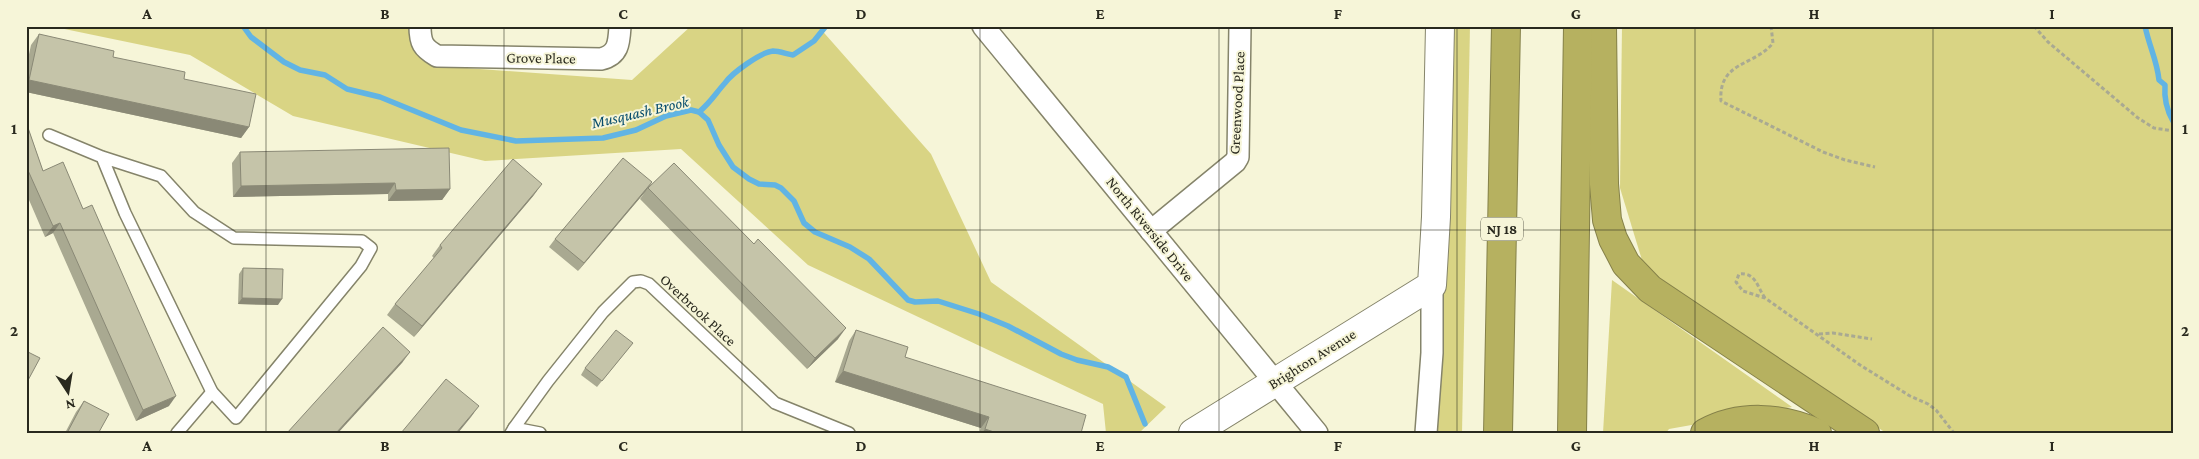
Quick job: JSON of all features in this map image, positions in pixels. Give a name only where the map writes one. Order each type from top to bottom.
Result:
[{"type":"highway","name":"NJ 18","points":[[1498,433],[1506,26]]},
{"type":"highway","points":[[1572,433],[1578,26]]},
{"type":"highway","points":[[1602,26],[1604,184],[1607,220],[1613,239],[1626,264],[1650,289],[1865,433]]},
{"type":"highway","points":[[1705,433],[1724,425],[1748,420],[1786,422],[1817,433]]},
{"type":"street","name":"Grove Place","points":[[420,26],[420,39],[424,48],[437,56],[601,59],[613,54],[618,48],[620,26]]},
{"type":"street","name":"North Riverside Drive","points":[[983,26],[1317,433]]},
{"type":"street","name":"Greenwood Place","points":[[1151,231],[1235,162],[1238,157],[1240,26]]},
{"type":"street","points":[[1426,433],[1432,345],[1440,26]]},
{"type":"street","name":"Brighton Avenue","points":[[1193,433],[1432,286]]},
{"type":"lane","points":[[49,135],[102,157],[161,176],[194,212],[234,238],[362,241],[371,248],[361,266],[236,418],[212,392],[124,213],[102,157]]},
{"type":"lane","name":"Overbrook Place","points":[[512,430],[603,312],[633,282],[641,281],[649,284],[775,403],[848,433]]},
{"type":"lane","points":[[177,433],[212,392]]},
{"type":"lane","points":[[512,430],[540,433]]},
{"type":"path","points":[[1771,26],[1773,43],[1764,51],[1740,64],[1727,74],[1721,101],[1823,152],[1845,160],[1875,167]]},
{"type":"path","points":[[2034,26],[2048,42],[2138,118],[2154,128],[2173,131]]},
{"type":"path","points":[[1765,298],[1754,278],[1745,274],[1739,274],[1736,282],[1743,291],[1765,298],[1860,364],[1910,396],[1928,404],[1936,410],[1954,433]]},
{"type":"path","points":[[1819,334],[1833,333],[1872,340]]},
{"type":"shaded area","points":[[26,26],[50,26],[26,29]]},
{"type":"shaded area","points":[[50,26],[424,26],[439,66],[632,80],[691,26],[818,26],[931,154],[991,282],[1166,407],[1139,433],[1106,433],[1103,404],[808,265],[681,149],[485,161],[293,116],[190,55]]},
{"type":"shaded area","points":[[1430,26],[1470,26],[1462,433],[1426,433]]},
{"type":"shaded area","points":[[1622,26],[2173,26],[2173,433],[1886,433],[1645,270],[1620,188]]},
{"type":"shaded area","points":[[1612,280],[1792,407],[1669,429],[1666,433],[1603,433]]},
{"type":"building","points":[[39,34],[114,51],[113,57],[185,72],[184,79],[256,94],[249,127],[29,80]]},
{"type":"building","points":[[26,122],[43,171],[63,162],[83,209],[92,205],[176,396],[143,410],[60,223],[53,226],[26,166]]},
{"type":"building","points":[[449,148],[450,189],[396,190],[395,183],[241,186],[240,152]]},
{"type":"building","points":[[623,158],[652,182],[584,263],[555,239]]},
{"type":"building","points":[[513,159],[542,184],[422,326],[395,304],[442,248],[440,245]]},
{"type":"building","points":[[674,163],[754,244],[758,239],[846,328],[815,358],[648,188]]},
{"type":"building","points":[[243,268],[283,269],[282,299],[242,298]]},
{"type":"building","points":[[383,327],[410,352],[336,433],[287,433]]},
{"type":"building","points":[[616,330],[633,343],[602,381],[585,368]]},
{"type":"building","points":[[856,330],[908,347],[905,357],[1086,415],[1081,433],[997,433],[985,429],[989,417],[843,371]]},
{"type":"building","points":[[26,351],[40,358],[26,384]]},
{"type":"building","points":[[446,379],[479,406],[456,433],[401,433]]},
{"type":"building","points":[[84,401],[109,414],[99,432],[101,433],[67,433]]},
{"type":"waterway","points":[[243,26],[251,37],[284,62],[300,70],[325,75],[347,89],[380,97],[461,130],[516,141],[603,138],[636,130],[666,116],[691,110],[699,112],[708,120],[719,145],[733,167],[759,184],[775,185],[781,188],[794,201],[804,223],[815,232],[850,247],[869,259],[908,300],[915,302],[938,301],[979,314],[1008,326],[1061,354],[1077,360],[1108,367],[1126,377],[1145,424]]},
{"type":"waterway","name":"Musquash Brook","points":[[699,112],[729,79],[747,64],[761,55],[773,51],[793,55],[814,41],[826,26]]},
{"type":"waterway","name":"Musquash Brook","points":[[2145,26],[2157,66],[2159,80],[2165,85],[2166,103],[2173,121]]}]
